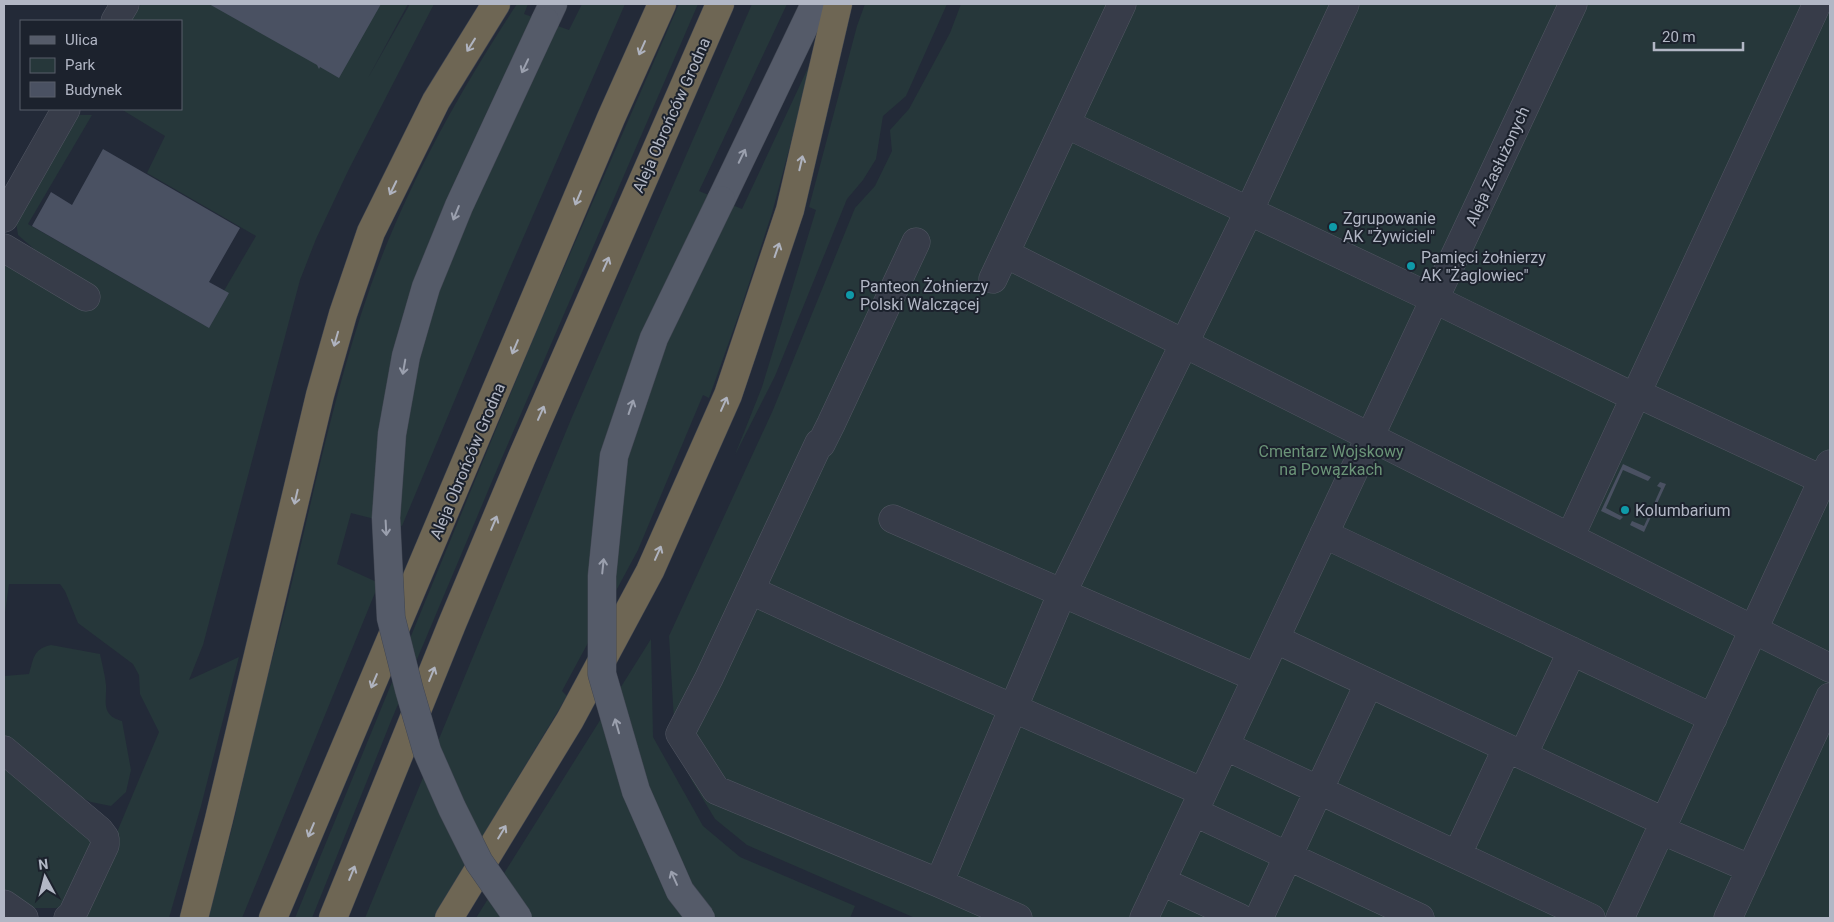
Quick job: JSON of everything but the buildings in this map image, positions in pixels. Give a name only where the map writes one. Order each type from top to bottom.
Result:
[{"type":"highway","points":[[194,918],[222,810],[320,395],[343,314],[371,232],[436,101],[496,4]]},
{"type":"highway","name":"Aleja Obrońców Grodna","points":[[273,918],[611,118],[662,4]]},
{"type":"highway","name":"Aleja Obrońców Grodna","points":[[333,918],[522,457],[720,4]]},
{"type":"highway","points":[[449,918],[570,720],[650,571],[728,395],[790,210],[838,4]]},
{"type":"main road","points":[[701,918],[680,891],[636,791],[602,674],[602,576],[614,456],[654,338],[814,4]]},
{"type":"main road","points":[[518,918],[479,862],[452,808],[428,751],[409,690],[391,618],[386,518],[392,434],[406,356],[426,287],[459,206],[549,13]]},
{"type":"street","points":[[116,20],[125,4]]},
{"type":"street","points":[[994,279],[1122,4]]},
{"type":"street","points":[[938,883],[1062,593],[1249,211],[1346,4]]},
{"type":"street","name":"Aleja Zasłużonych","points":[[1144,918],[1573,4]]},
{"type":"street","points":[[1570,537],[1817,4]]},
{"type":"street","points":[[4,218],[65,110]]},
{"type":"street","points":[[1066,124],[1434,299],[1624,392],[1650,399],[1827,472],[1620,918]]},
{"type":"street","points":[[916,242],[831,424],[821,444],[819,443],[680,734],[716,790],[1018,918]]},
{"type":"street","points":[[4,248],[86,297]]},
{"type":"street","points":[[1006,254],[1830,668]]},
{"type":"street","points":[[893,519],[1257,678]]},
{"type":"street","points":[[1324,534],[1713,718]]},
{"type":"street","points":[[750,590],[1013,708],[1198,802],[1288,856],[1420,918]]},
{"type":"street","points":[[1275,639],[1515,752],[1751,869]]},
{"type":"street","points":[[1457,855],[1572,651]]},
{"type":"street","points":[[1259,918],[1369,683]]},
{"type":"street","points":[[1728,918],[1830,697]]},
{"type":"street","points":[[1225,746],[1591,918]]},
{"type":"street","points":[[4,750],[99,830],[105,838],[105,845],[72,915],[68,918]]},
{"type":"street","points":[[1161,881],[1240,918]]},
{"type":"street","points":[[4,904],[24,918]]},
{"type":"green space","points":[[141,4],[408,4],[368,78],[410,4],[434,4],[348,171],[316,239],[300,280],[203,645],[189,680],[239,657],[201,806],[169,918],[81,918],[159,732],[140,694],[139,675],[133,664],[78,623],[65,591],[60,584],[9,584],[4,620],[4,249],[25,265],[34,249],[18,235],[16,222],[67,127],[79,115],[92,115],[28,224],[204,325],[256,236],[147,173],[165,136],[123,110],[182,110],[182,20],[132,20]]},
{"type":"green space","points":[[517,4],[528,4],[524,14],[569,30],[582,4],[625,4],[507,275],[402,526],[351,513],[337,564],[379,583],[242,918],[207,918],[233,824],[337,395],[371,285],[401,211],[436,140],[475,71]]},
{"type":"green space","points":[[679,4],[698,4],[501,460],[391,721],[312,918],[295,918],[536,332]]},
{"type":"green space","points":[[752,4],[787,4],[699,191],[742,209],[815,53],[772,213],[709,398],[703,395],[638,550],[562,691],[567,696],[434,918],[365,918],[572,417]]},
{"type":"green space","points":[[865,4],[947,4],[906,96],[883,116],[876,159],[863,180],[847,199],[775,376],[735,455],[762,387],[816,210],[809,207],[857,26]]},
{"type":"green space","name":"Cmentarz Wojskowy na Powązkach","points":[[961,4],[1830,4],[1830,918],[915,918],[747,845],[715,819],[692,781],[672,741],[675,737],[669,636],[773,410],[855,208],[875,186],[892,151],[890,130],[909,109],[950,33]]},
{"type":"green space","points":[[651,639],[653,737],[703,826],[740,857],[855,906],[850,918],[476,918]]},
{"type":"green space","points":[[51,645],[100,654],[106,685],[106,707],[110,715],[122,721],[131,770],[126,792],[111,806],[91,802],[37,775],[4,744],[4,676],[29,674],[37,652]]},
{"type":"green space","points":[[4,764],[91,840],[93,851],[67,905],[56,908],[31,908],[4,892]]},
{"type":"place","name":"Zgrupowanie AK \"Żywiciel\"","points":[[1333,227]]},
{"type":"place","name":"Pamięci żołnierzy AK \"Żaglowiec\"","points":[[1411,266]]},
{"type":"place","name":"Panteon Żołnierzy Polski Walczącej","points":[[850,295]]},
{"type":"place","name":"Kolumbarium","points":[[1625,510]]}]
